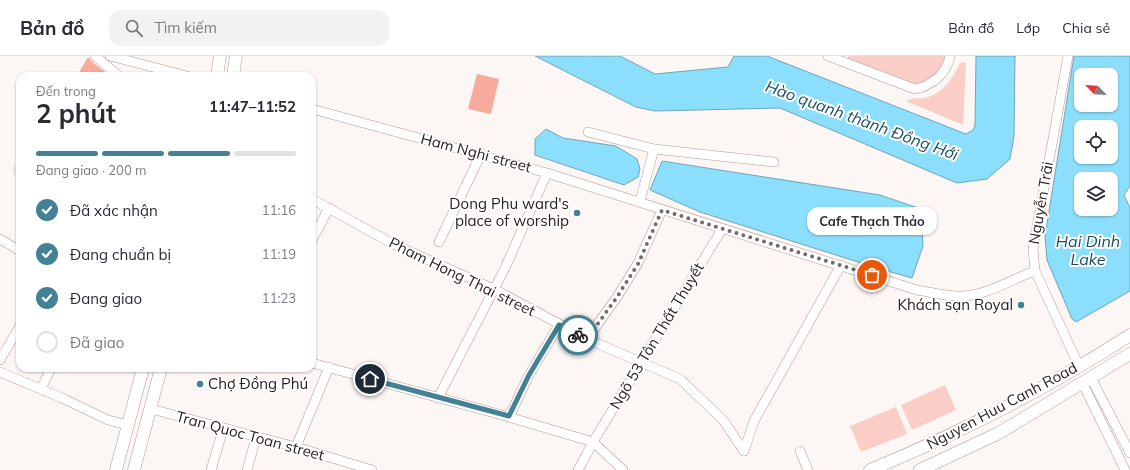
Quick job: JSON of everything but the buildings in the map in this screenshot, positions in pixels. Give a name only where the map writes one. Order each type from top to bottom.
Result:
[{"type":"main road","points":[[218,72],[220,56]]},
{"type":"main road","points":[[234,72],[236,56]]},
{"type":"main road","name":"Nguyen Huu Canh Road","points":[[870,470],[912,452],[989,415],[1079,366],[1130,335]]},
{"type":"main road","name":"Nguyen Huu Canh Road","points":[[919,470],[999,433],[1130,354]]},
{"type":"main road","points":[[1079,366],[1087,381]]},
{"type":"main road","points":[[116,470],[142,372]]},
{"type":"main road","points":[[134,470],[161,372]]},
{"type":"main road","points":[[912,452],[919,470]]},
{"type":"street","points":[[95,56],[114,72]]},
{"type":"street","points":[[110,56],[171,72]]},
{"type":"street","points":[[147,66],[150,56]]},
{"type":"street","points":[[832,57],[915,89],[931,84],[946,70],[950,56]]},
{"type":"street","name":"Nguyễn Trãi","points":[[1068,56],[1033,249],[1035,271],[1079,366]]},
{"type":"street","name":"Ham Nghi street","points":[[316,110],[547,173],[640,201],[662,210],[917,290],[961,296],[988,291],[1014,278],[1035,271]]},
{"type":"street","points":[[588,132],[654,149],[774,162]]},
{"type":"street","points":[[640,201],[654,149]]},
{"type":"street","points":[[439,242],[480,154]]},
{"type":"street","points":[[438,398],[514,250],[547,173]]},
{"type":"street","name":"Pham Hong Thai street","points":[[316,201],[395,245],[494,289],[587,339],[680,379],[723,420],[744,451],[754,421],[841,265]]},
{"type":"street","points":[[316,232],[329,208]]},
{"type":"street","points":[[587,339],[638,264],[662,210]]},
{"type":"street","name":"Ngõ 53 Tôn Thất Thuyết","points":[[578,470],[593,442],[722,229]]},
{"type":"street","points":[[0,239],[16,249]]},
{"type":"street","points":[[509,416],[529,375],[559,325]]},
{"type":"street","points":[[0,360],[16,333]]},
{"type":"street","points":[[316,364],[509,416],[593,442],[623,470]]},
{"type":"street","points":[[296,448],[328,367]]},
{"type":"street","points":[[0,372],[108,420],[128,425]]},
{"type":"street","points":[[40,389],[49,372]]},
{"type":"street","points":[[1087,381],[1130,453]]},
{"type":"street","points":[[1087,381],[1125,470]]},
{"type":"street","name":"Tran Quoc Toan street","points":[[151,409],[372,470]]},
{"type":"street","points":[[211,470],[223,429]]},
{"type":"street","points":[[247,470],[256,438]]},
{"type":"street","points":[[800,451],[808,470]]},
{"type":"shaded area","points":[[848,56],[945,56],[942,67],[939,71],[918,86],[847,62]]},
{"type":"shaded area","points":[[966,62],[963,125],[906,101],[925,98],[939,92],[951,79],[960,63]]},
{"type":"shaded area","points":[[945,385],[956,410],[912,430],[901,405]]},
{"type":"shaded area","points":[[896,407],[907,434],[861,452],[850,426]]},
{"type":"water","name":"Hào quanh thành Đồng Hới","points":[[535,56],[620,56],[655,74],[728,67],[734,56],[767,56],[966,134],[973,130],[975,125],[976,56],[1015,56],[1014,136],[1010,159],[987,179],[957,183],[780,108],[655,111],[636,107]]},
{"type":"water","name":"Hai Dinh Lake","points":[[1074,56],[1130,56],[1130,186],[1124,195],[1130,208],[1130,291],[1076,322],[1072,319],[1047,260],[1045,236]]},
{"type":"water","points":[[546,129],[563,138],[616,146],[637,159],[640,169],[638,177],[624,185],[535,155],[535,139]]},
{"type":"water","points":[[662,161],[880,195],[921,209],[923,246],[912,278],[700,212],[650,190]]},
{"type":"way so far","points":[[578,335],[587,339],[617,297],[638,264],[662,210],[872,275]]},
{"type":"place","name":"Dong Phu ward's place of worship","points":[[577,213]]},
{"type":"place","name":"Cafe Thạch Thảo","points":[[872,275]]},
{"type":"place","name":"Khách sạn Royal","points":[[1021,305]]},
{"type":"place","name":"Chợ Đồng Phú","points":[[200,384]]},
{"type":"route","points":[[370,379],[509,416],[529,375],[559,325],[578,335]]}]
